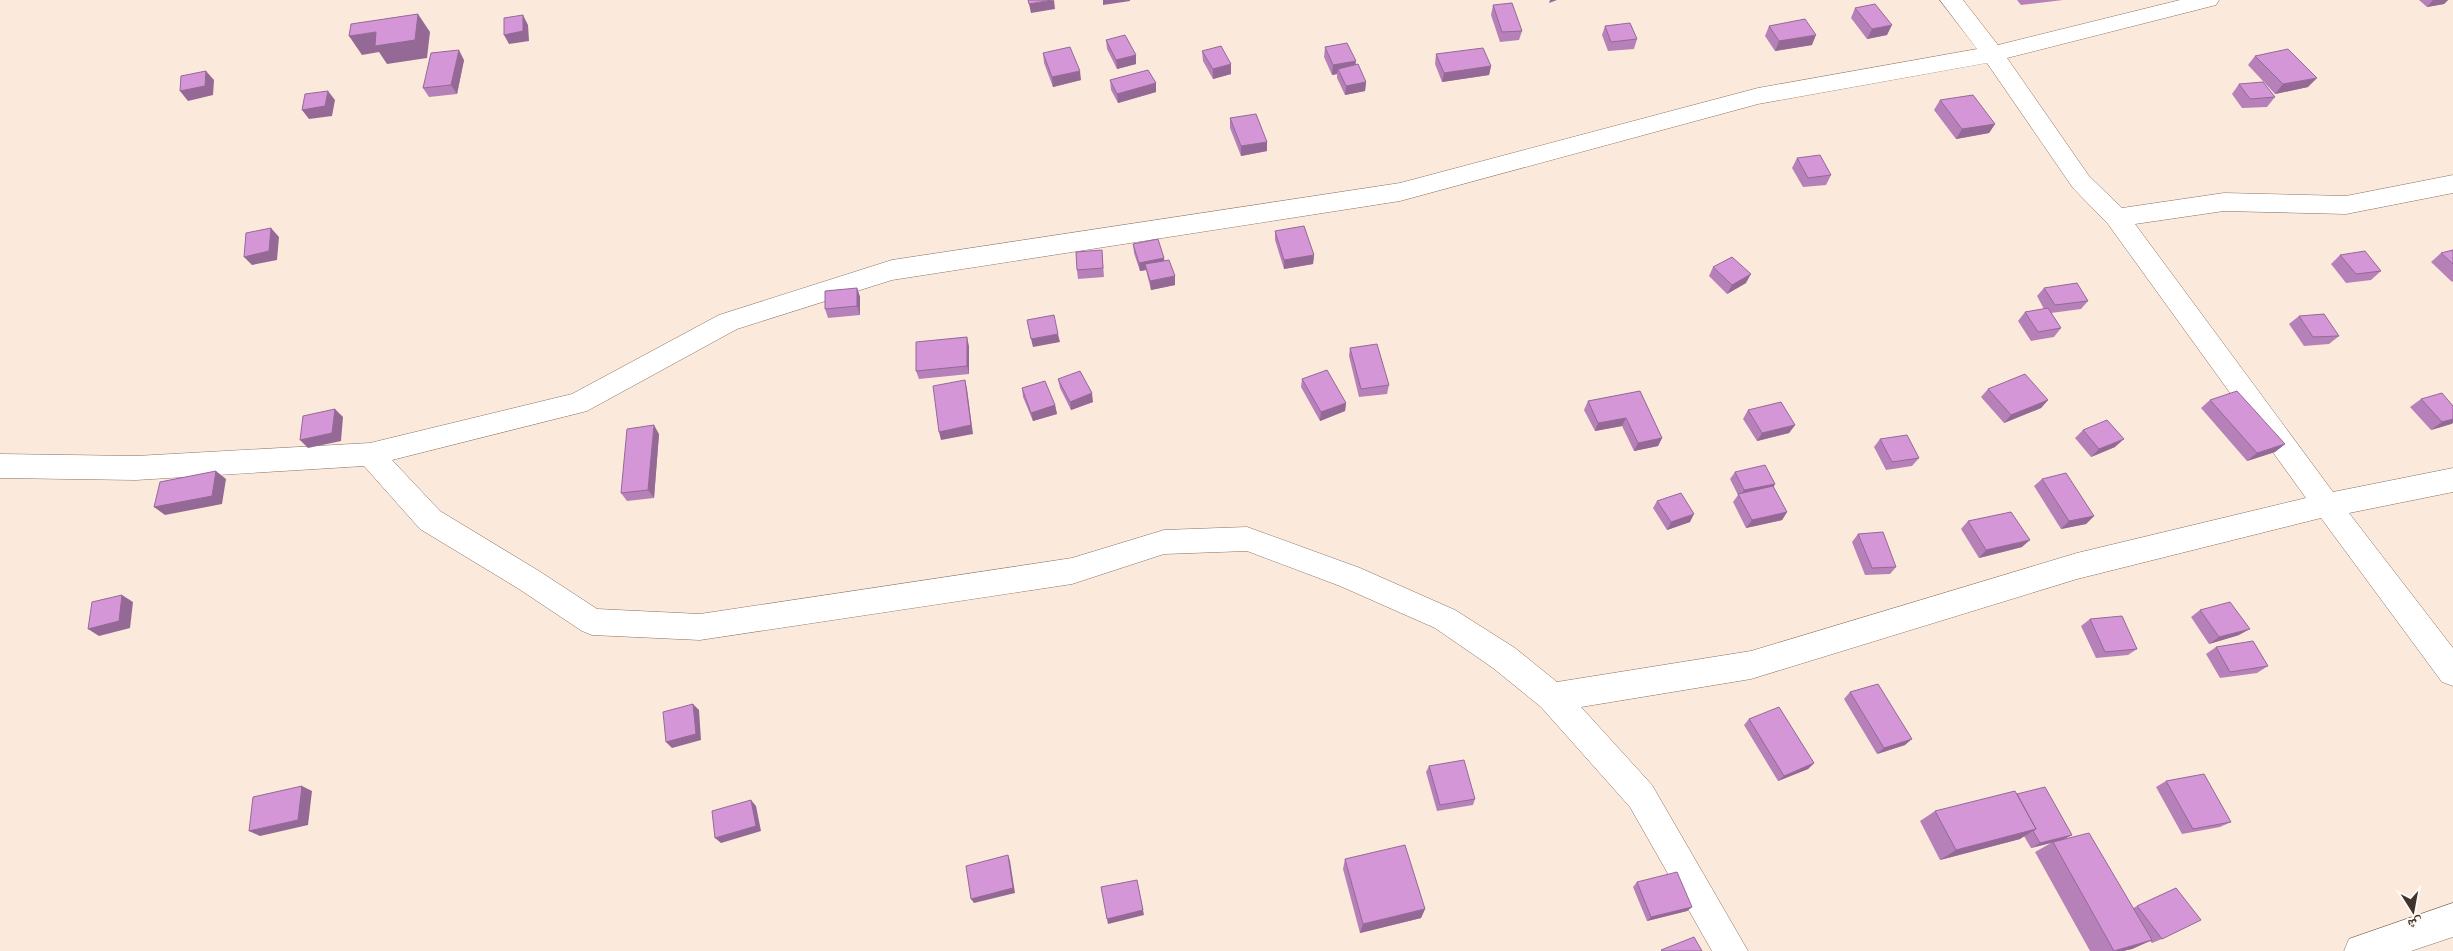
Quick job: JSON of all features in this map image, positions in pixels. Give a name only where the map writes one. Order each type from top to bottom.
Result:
[{"type":"street","points":[[1951,0],[1992,54],[2080,182],[2117,218],[2327,505],[2453,672]]},
{"type":"street","points":[[0,466],[136,468],[370,454],[578,403],[728,322],[892,270],[1400,192],[1758,96],[1992,54],[2208,0]]},
{"type":"street","points":[[2117,218],[2224,202],[2346,205],[2453,184]]},
{"type":"street","points":[[370,454],[430,520],[529,580],[592,622],[700,627],[1072,571],[1164,542],[1247,539],[1350,577],[1445,619],[1504,658],[1552,697],[1641,796],[1731,951]]},
{"type":"street","points":[[1552,697],[1751,665],[2077,566],[2327,505],[2453,480]]},
{"type":"street","points":[[2361,951],[2453,920]]},
{"type":"building","points":[[1028,0],[1052,0],[1029,4]]},
{"type":"building","points":[[1512,3],[1522,31],[1502,32],[1493,5]]},
{"type":"building","points":[[1875,4],[1892,25],[1872,29],[1855,8]]},
{"type":"building","points":[[418,14],[415,40],[375,46],[376,32],[349,36],[351,24]]},
{"type":"building","points":[[523,15],[523,31],[504,35],[504,18]]},
{"type":"building","points":[[1805,19],[1816,35],[1779,41],[1769,26]]},
{"type":"building","points":[[1630,23],[1637,39],[1611,42],[1605,26]]},
{"type":"building","points":[[1125,35],[1136,55],[1116,60],[1106,40]]},
{"type":"building","points":[[1347,43],[1356,61],[1333,65],[1325,47]]},
{"type":"building","points":[[1221,46],[1231,64],[1213,69],[1202,51]]},
{"type":"building","points":[[1070,47],[1080,71],[1052,77],[1043,53]]},
{"type":"building","points":[[1483,48],[1491,66],[1444,73],[1436,54]]},
{"type":"building","points":[[2288,49],[2317,78],[2283,84],[2255,56]]},
{"type":"building","points":[[459,50],[451,85],[423,88],[431,53]]},
{"type":"building","points":[[1358,64],[1366,82],[1346,86],[1338,69]]},
{"type":"building","points":[[1148,70],[1156,83],[1117,94],[1110,80]]},
{"type":"building","points":[[206,71],[205,86],[180,91],[181,76]]},
{"type":"building","points":[[2263,82],[2275,97],[2250,99],[2239,84]]},
{"type":"building","points":[[328,91],[325,106],[302,110],[305,94]]},
{"type":"building","points":[[1973,95],[1995,124],[1962,129],[1940,100]]},
{"type":"building","points":[[1256,114],[1267,142],[1241,146],[1230,118]]},
{"type":"building","points":[[1820,155],[1831,175],[1808,178],[1797,158]]},
{"type":"building","points":[[1304,226],[1314,255],[1284,260],[1275,231]]},
{"type":"building","points":[[271,228],[269,251],[244,257],[246,233]]},
{"type":"building","points":[[1158,239],[1164,258],[1139,263],[1133,244]]},
{"type":"building","points":[[1102,250],[1103,268],[1077,270],[1076,252]]},
{"type":"building","points":[[2453,250],[2453,264],[2441,253]]},
{"type":"building","points":[[2365,251],[2381,271],[2356,274],[2340,255]]},
{"type":"building","points":[[1732,257],[1751,274],[1732,285],[1713,267]]},
{"type":"building","points":[[1169,260],[1175,276],[1150,281],[1145,264]]},
{"type":"building","points":[[2077,283],[2088,301],[2055,305],[2044,288]]},
{"type":"building","points":[[857,288],[857,306],[825,309],[825,291]]},
{"type":"building","points":[[2048,308],[2061,328],[2038,332],[2025,312]]},
{"type":"building","points":[[2324,314],[2339,336],[2313,337],[2299,316]]},
{"type":"building","points":[[1054,315],[1058,334],[1031,339],[1027,320]]},
{"type":"building","points":[[967,337],[967,366],[916,371],[916,342]]},
{"type":"building","points":[[1377,344],[1389,385],[1361,389],[1350,348]]},
{"type":"building","points":[[1327,370],[1346,403],[1321,412],[1302,379]]},
{"type":"building","points":[[1080,371],[1092,393],[1070,402],[1058,379]]},
{"type":"building","points":[[2025,374],[2048,400],[2011,415],[1988,389]]},
{"type":"building","points":[[965,380],[971,425],[939,432],[933,386]]},
{"type":"building","points":[[1045,381],[1055,405],[1031,413],[1022,388]]},
{"type":"building","points":[[1640,391],[1662,438],[1638,443],[1626,418],[1598,423],[1588,401]]},
{"type":"building","points":[[2237,391],[2285,444],[2257,453],[2210,400]]},
{"type":"building","points":[[2442,393],[2453,406],[2453,419],[2442,422],[2421,399]]},
{"type":"building","points":[[1781,402],[1795,425],[1762,433],[1748,410]]},
{"type":"building","points":[[335,409],[332,433],[300,440],[303,416]]},
{"type":"building","points":[[2107,420],[2124,439],[2099,449],[2083,430]]},
{"type":"building","points":[[654,425],[648,490],[621,493],[627,429]]},
{"type":"building","points":[[1907,435],[1919,458],[1892,462],[1880,439]]},
{"type":"building","points":[[1765,465],[1775,484],[1744,490],[1735,472]]},
{"type":"building","points":[[216,471],[212,496],[154,507],[160,482]]},
{"type":"building","points":[[2066,473],[2094,516],[2069,521],[2042,479]]},
{"type":"building","points":[[1773,486],[1787,512],[1752,520],[1738,494]]},
{"type":"building","points":[[1681,493],[1694,514],[1671,522],[1657,501]]},
{"type":"building","points":[[2011,512],[2030,540],[1986,550],[1968,521]]},
{"type":"building","points":[[1883,532],[1896,567],[1872,568],[1858,534]]},
{"type":"building","points":[[122,595],[119,621],[88,629],[92,602]]},
{"type":"building","points":[[2230,602],[2250,629],[2219,637],[2200,610]]},
{"type":"building","points":[[2122,616],[2137,649],[2105,652],[2090,619]]},
{"type":"building","points":[[2253,641],[2268,666],[2230,672],[2216,647]]},
{"type":"building","points":[[1878,684],[1912,739],[1884,748],[1850,692]]},
{"type":"building","points":[[693,704],[696,734],[666,742],[663,712]]},
{"type":"building","points":[[1779,707],[1814,763],[1784,776],[1749,719]]},
{"type":"building","points":[[1464,760],[1475,799],[1440,805],[1429,766]]},
{"type":"building","points":[[2204,774],[2231,822],[2193,829],[2166,781]]},
{"type":"building","points":[[302,786],[298,820],[249,831],[253,797]]},
{"type":"building","points":[[2045,787],[2072,835],[2040,843],[2033,831],[2036,829],[2017,794]]},
{"type":"building","points":[[2015,791],[2036,829],[1956,850],[1935,811]]},
{"type":"building","points":[[751,800],[756,826],[715,838],[712,811]]},
{"type":"building","points":[[2089,833],[2152,940],[2114,951],[2053,842]]},
{"type":"building","points":[[1405,845],[1425,909],[1363,924],[1345,859]]},
{"type":"building","points":[[1008,855],[1013,888],[971,899],[966,866]]},
{"type":"building","points":[[1677,872],[1692,907],[1651,917],[1637,882]]},
{"type":"building","points":[[1137,880],[1143,910],[1107,919],[1101,887]]},
{"type":"building","points":[[2176,888],[2201,920],[2162,939],[2137,906]]},
{"type":"building","points":[[1694,937],[1702,951],[1661,950]]}]
